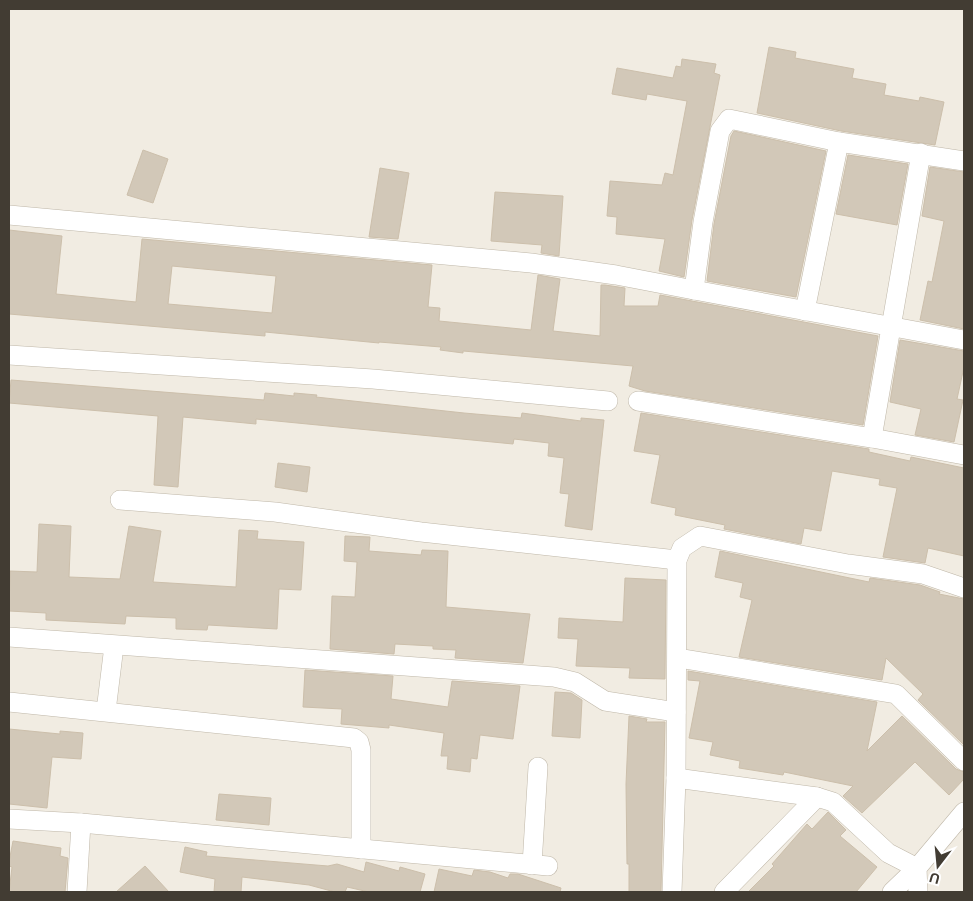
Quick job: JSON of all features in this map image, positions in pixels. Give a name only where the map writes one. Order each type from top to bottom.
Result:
[{"type":"street","points":[[694,290],[708,195],[720,131],[724,122],[729,119],[839,142],[964,160]]},
{"type":"street","points":[[804,311],[839,142]]},
{"type":"street","points":[[872,438],[921,154]]},
{"type":"street","points":[[9,215],[531,263],[616,275],[964,340]]},
{"type":"street","points":[[9,355],[373,379],[608,401]]},
{"type":"street","points":[[638,401],[872,438],[964,455]]},
{"type":"street","points":[[120,500],[275,512],[421,532],[677,560]]},
{"type":"street","points":[[672,892],[678,658],[677,560],[682,548],[700,536],[848,564],[923,574],[964,588]]},
{"type":"street","points":[[9,637],[554,677],[575,682],[604,701],[676,712]]},
{"type":"street","points":[[106,711],[114,646]]},
{"type":"street","points":[[678,658],[896,694],[964,761]]},
{"type":"street","points":[[9,702],[354,738],[359,742],[361,750],[361,849]]},
{"type":"street","points":[[9,819],[81,823],[540,866],[538,767]]},
{"type":"street","points":[[676,778],[817,797],[833,802],[888,854],[917,868]]},
{"type":"street","points":[[724,892],[817,797]]},
{"type":"street","points":[[892,892],[917,868],[964,812]]},
{"type":"street","points":[[77,892],[81,823]]},
{"type":"street","points":[[917,868],[918,892]]},
{"type":"building","points":[[769,47],[796,52],[795,58],[854,69],[852,78],[886,84],[884,95],[919,101],[920,97],[944,102],[935,145],[841,131],[757,113]]},
{"type":"building","points":[[682,59],[716,64],[714,73],[720,75],[692,220],[684,277],[659,271],[665,239],[616,234],[617,217],[607,216],[610,181],[662,185],[665,173],[673,175],[687,101],[647,94],[646,100],[612,94],[617,68],[673,78],[676,66],[681,67]]},
{"type":"building","points":[[734,131],[826,151],[796,297],[707,281],[714,224],[731,136]]},
{"type":"building","points":[[143,150],[168,159],[153,203],[127,195]]},
{"type":"building","points":[[848,155],[908,164],[897,225],[836,214]]},
{"type":"building","points":[[930,167],[964,172],[964,329],[920,320],[928,281],[932,282],[944,221],[922,216]]},
{"type":"building","points":[[380,168],[409,173],[398,239],[369,237]]},
{"type":"building","points":[[495,192],[563,196],[559,256],[541,253],[542,245],[491,241]]},
{"type":"building","points":[[9,230],[62,236],[56,294],[136,302],[142,239],[432,265],[428,307],[440,308],[439,321],[531,330],[538,275],[560,279],[553,331],[600,336],[601,285],[605,285],[625,288],[624,306],[658,306],[660,295],[878,336],[863,425],[645,391],[629,386],[633,366],[463,351],[463,353],[440,350],[441,347],[265,332],[265,336],[9,314]],"holes":[[[172,266],[276,276],[272,313],[168,304]]]},
{"type":"building","points":[[900,340],[964,351],[964,367],[957,399],[963,400],[954,442],[915,435],[921,409],[890,402]]},
{"type":"building","points":[[11,380],[264,400],[265,393],[294,396],[294,393],[317,395],[316,397],[521,418],[522,413],[581,421],[581,418],[604,420],[592,530],[565,526],[569,494],[560,493],[564,458],[548,456],[549,443],[514,439],[513,444],[256,419],[256,424],[183,417],[178,487],[154,485],[158,416],[9,403]]},
{"type":"building","points":[[641,413],[869,449],[869,452],[910,461],[911,457],[964,468],[964,556],[928,548],[925,563],[883,557],[897,488],[879,485],[880,479],[832,471],[821,531],[804,528],[801,544],[724,529],[725,525],[675,515],[676,508],[651,503],[660,455],[634,451]]},
{"type":"building","points":[[278,463],[310,467],[307,492],[275,487]]},
{"type":"building","points":[[39,524],[71,526],[69,577],[120,579],[129,526],[161,531],[153,582],[236,587],[239,530],[258,531],[257,539],[304,542],[301,590],[279,589],[277,629],[208,625],[207,630],[176,629],[176,618],[126,616],[125,624],[46,620],[46,613],[9,611],[10,571],[37,572]]},
{"type":"building","points":[[345,536],[370,537],[369,551],[421,555],[422,550],[448,551],[446,607],[530,614],[523,663],[455,658],[456,650],[433,649],[433,646],[395,644],[394,654],[330,649],[332,596],[355,597],[357,562],[344,561]]},
{"type":"building","points":[[720,551],[869,582],[870,578],[920,585],[940,592],[939,594],[964,599],[964,745],[918,700],[923,694],[886,658],[882,680],[739,657],[752,600],[740,597],[743,583],[715,577]]},
{"type":"building","points":[[625,578],[666,580],[665,679],[629,678],[630,668],[576,666],[578,639],[558,638],[559,618],[623,622]]},
{"type":"building","points":[[305,670],[393,676],[391,699],[448,707],[452,681],[520,686],[513,739],[480,735],[477,759],[471,758],[470,772],[447,769],[448,756],[441,756],[444,733],[389,725],[389,728],[341,724],[342,709],[303,707]]},
{"type":"building","points":[[688,671],[877,702],[867,751],[902,716],[956,769],[964,772],[964,779],[949,795],[915,762],[862,813],[843,796],[853,786],[784,772],[783,775],[739,768],[740,761],[710,755],[713,742],[689,738],[700,681],[688,680]]},
{"type":"building","points":[[555,692],[571,693],[582,700],[580,738],[552,736]]},
{"type":"building","points":[[629,716],[647,719],[646,722],[665,722],[661,892],[629,892],[626,784]]},
{"type":"building","points":[[9,729],[60,734],[60,731],[83,733],[81,759],[52,757],[47,808],[9,804]]},
{"type":"building","points":[[219,794],[271,798],[269,825],[216,820]]},
{"type":"building","points":[[828,812],[846,830],[840,836],[877,867],[856,892],[748,892],[774,866],[772,864],[807,824],[812,829]]},
{"type":"building","points":[[13,841],[61,848],[60,856],[68,858],[65,892],[9,892],[12,867],[9,866],[9,862]]},
{"type":"building","points":[[185,847],[207,852],[206,856],[328,866],[337,864],[364,872],[366,862],[399,871],[400,867],[425,874],[420,892],[369,892],[347,887],[345,892],[335,892],[309,885],[242,877],[241,892],[214,892],[215,879],[180,872]]},
{"type":"building","points":[[145,866],[169,892],[116,892]]},
{"type":"building","points":[[439,869],[472,876],[474,870],[490,872],[508,878],[510,874],[518,874],[561,888],[560,892],[434,892]]}]
